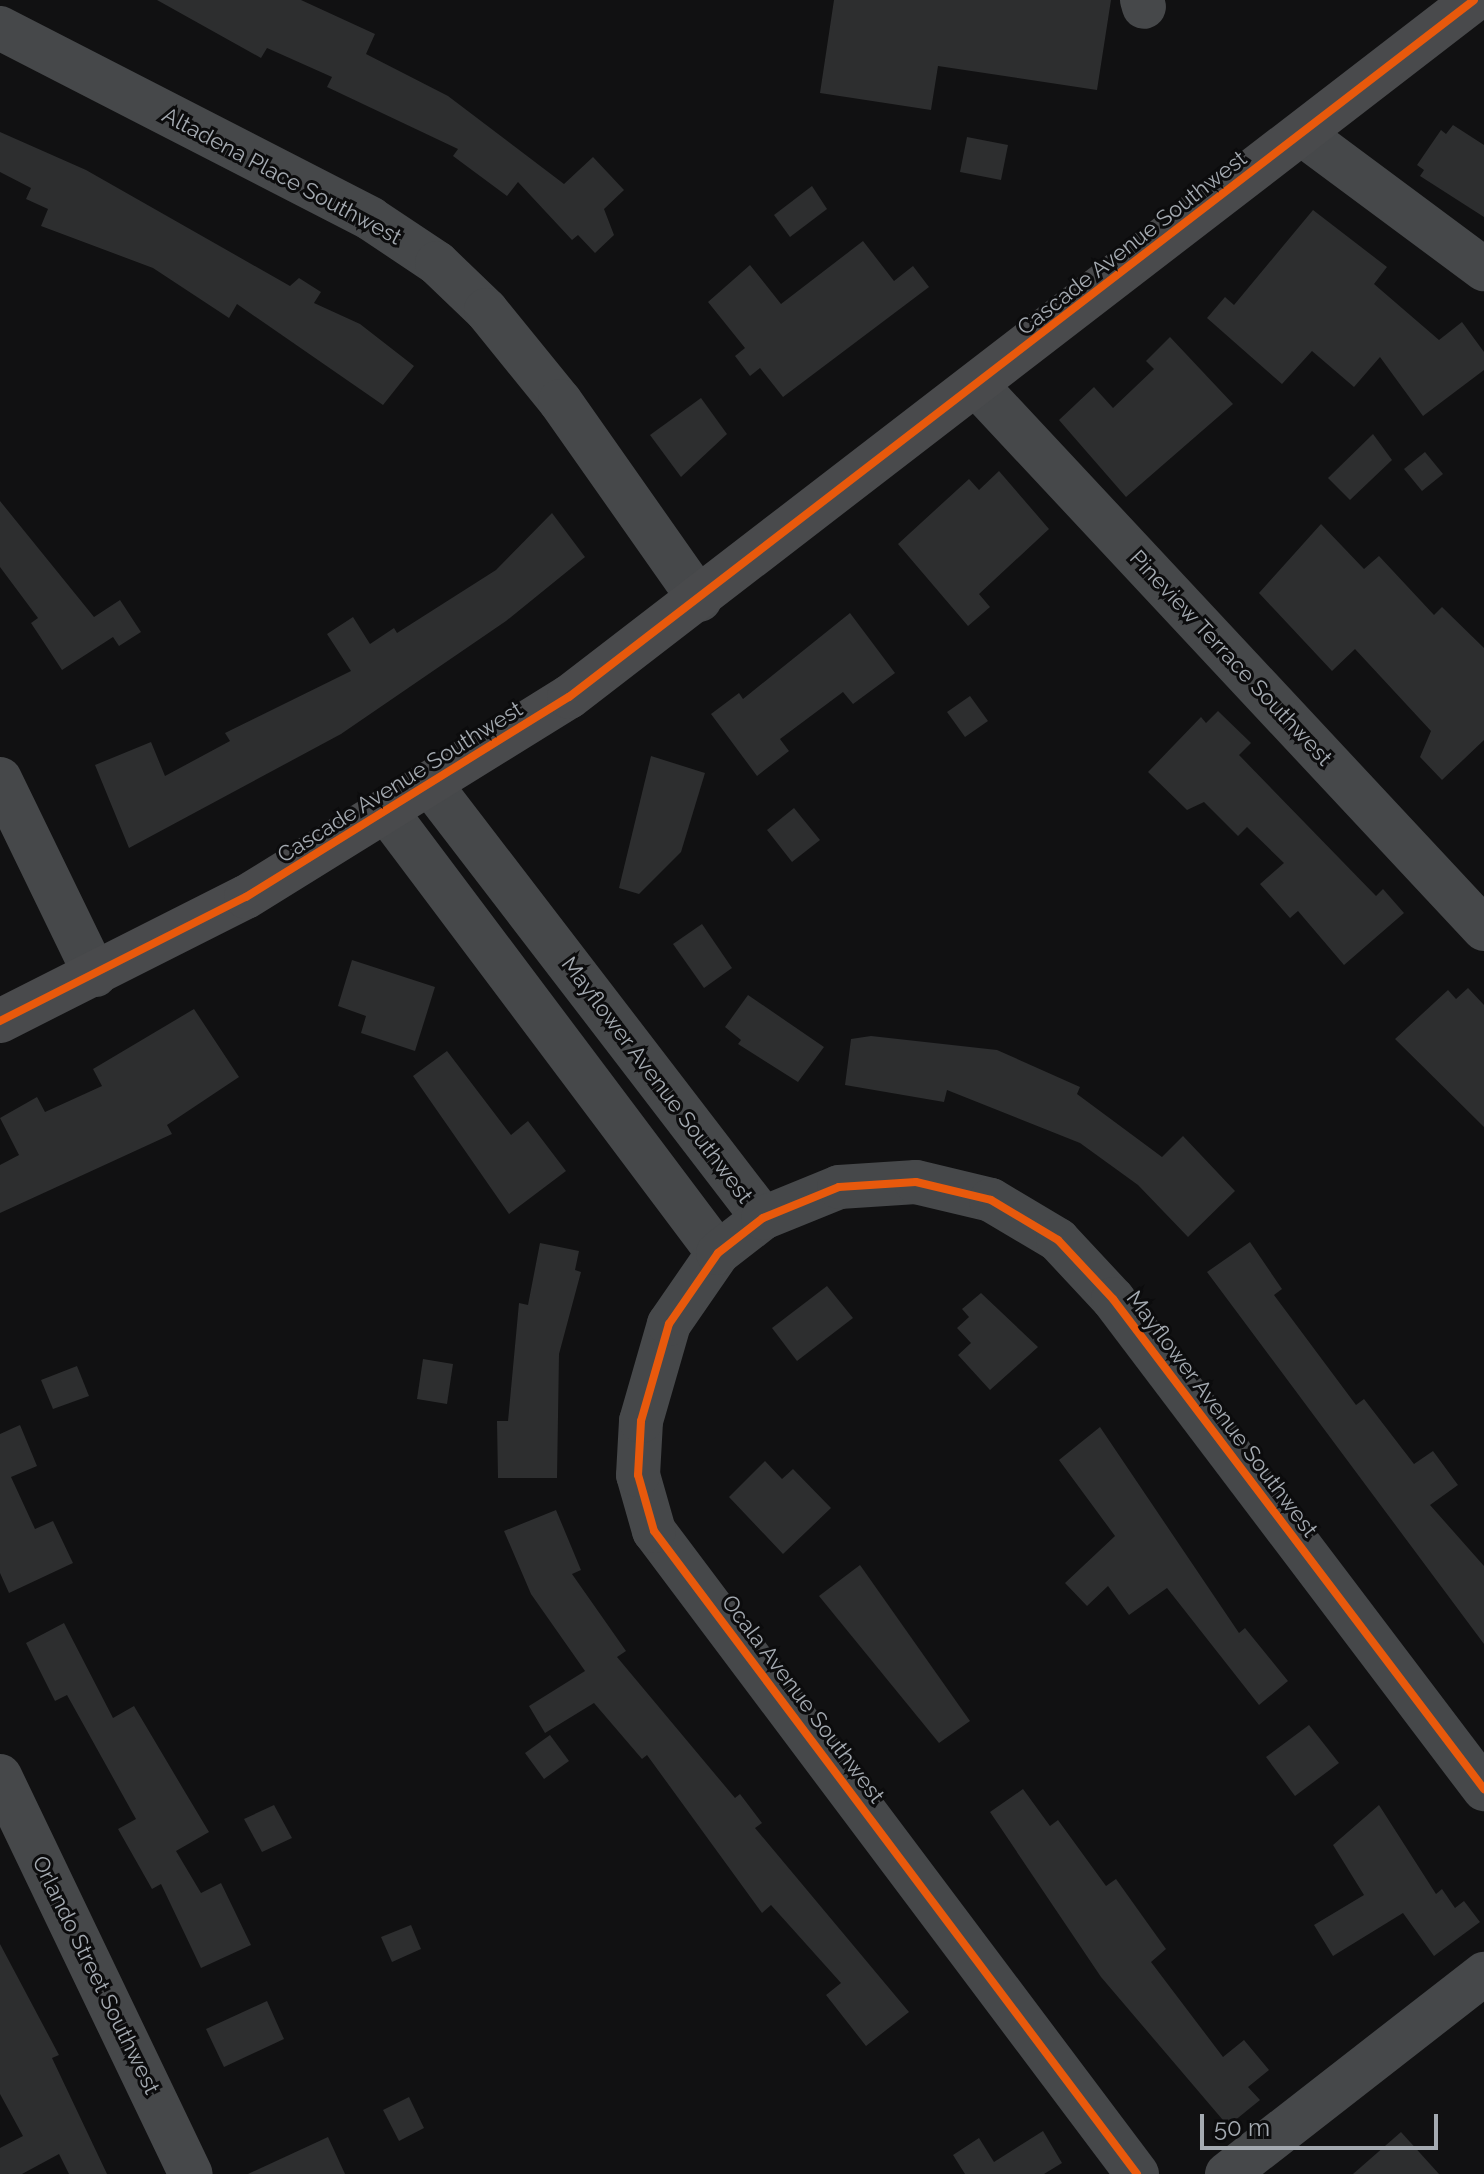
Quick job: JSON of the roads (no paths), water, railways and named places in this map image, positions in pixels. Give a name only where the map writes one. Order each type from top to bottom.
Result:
[{"type":"main road","name":"Cascade Avenue Southwest","points":[[0,1021],[95,975],[433,788],[700,600],[1474,0]]},
{"type":"street","name":"Altadena Place Southwest","points":[[0,28],[371,219],[437,263],[560,401],[700,600]]},
{"type":"street","points":[[1302,134],[1484,269]]},
{"type":"street","name":"Pineview Terrace Southwest","points":[[977,386],[1484,929]]},
{"type":"street","points":[[0,779],[95,975]]},
{"type":"street","name":"Mayflower Avenue Southwest","points":[[433,788],[763,1218],[839,1187],[916,1182],[991,1200],[1058,1240],[1113,1299],[1484,1789]]},
{"type":"street","points":[[389,815],[718,1253]]},
{"type":"street","name":"Ocala Avenue Southwest","points":[[763,1218],[718,1253],[669,1324],[641,1421],[638,1475],[654,1531],[1137,2174]]},
{"type":"street","name":"Orlando Street Southwest","points":[[0,1776],[191,2174]]},
{"type":"street","points":[[1227,2174],[1484,1974]]}]
